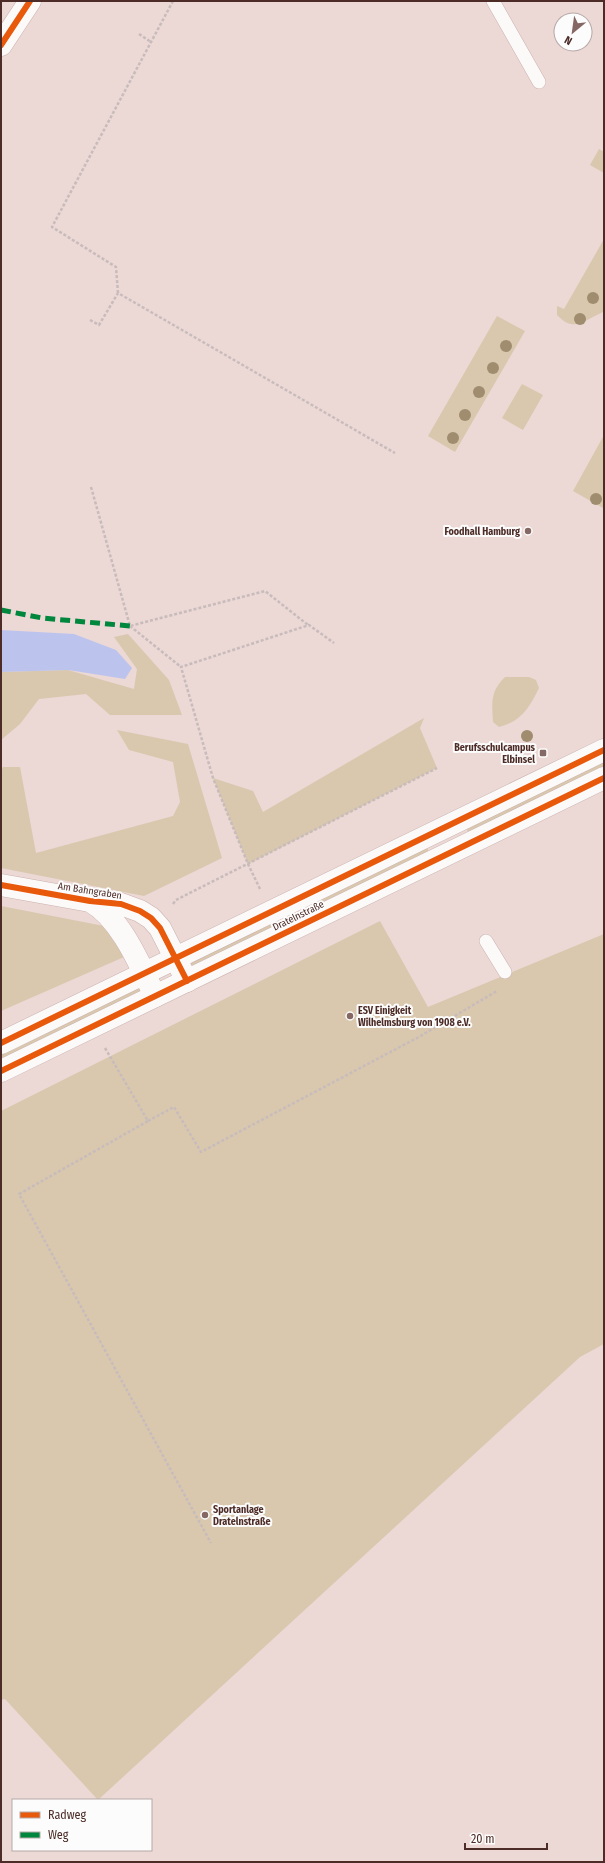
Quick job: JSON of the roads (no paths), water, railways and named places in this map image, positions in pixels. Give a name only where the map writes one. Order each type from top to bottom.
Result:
[{"type":"main road","points":[[1,45],[30,1]]},
{"type":"main road","name":"Dratelnstraße","points":[[1,1043],[604,750]]},
{"type":"main road","name":"Dratelnstraße","points":[[1,1071],[604,778]]},
{"type":"main road","name":"Am Bahngraben","points":[[1,885],[129,907],[145,914],[157,923],[187,981]]},
{"type":"main road","name":"Am Bahngraben","points":[[90,901],[100,906],[113,919],[155,996]]},
{"type":"lane","points":[[493,1],[538,82]]},
{"type":"lane","points":[[486,941],[505,972]]},
{"type":"water","points":[[1,630],[74,634],[116,650],[132,668],[125,679],[68,670],[1,672]]},
{"type":"place","name":"Foodhall Hamburg","points":[[528,531]]},
{"type":"place","name":"Berufsschulcampus Elbinsel","points":[[543,753]]},
{"type":"place","name":"ESV Einigkeit Wilhelmsburg von 1908 e.V.","points":[[350,1016]]},
{"type":"place","name":"Sportanlage Dratelnstraße","points":[[205,1515]]}]
